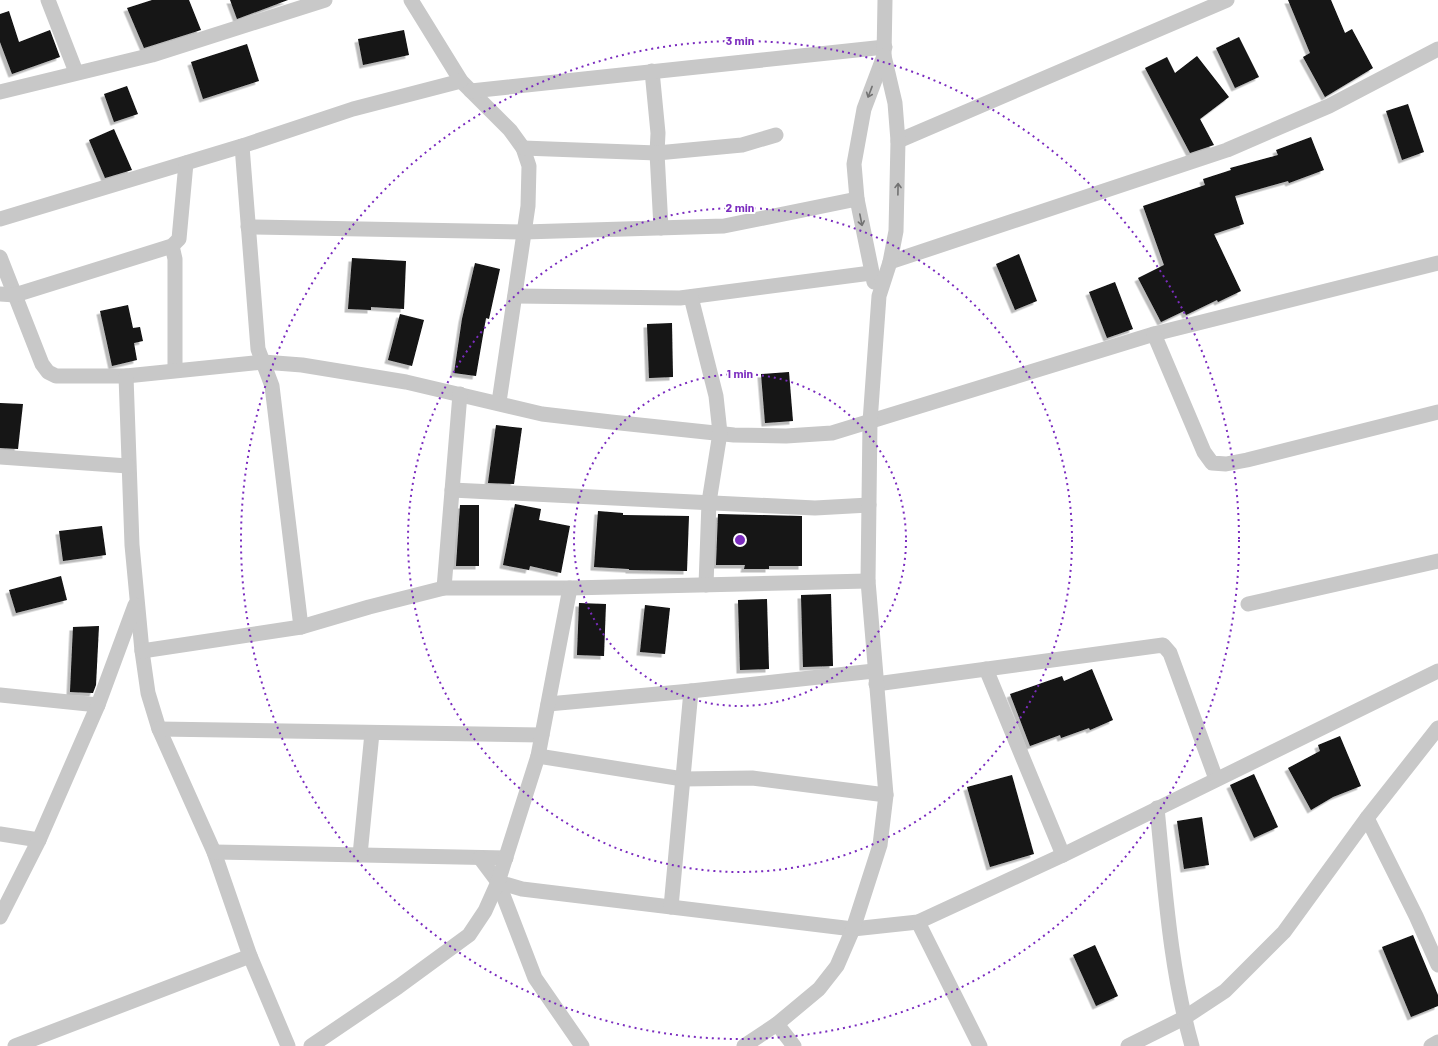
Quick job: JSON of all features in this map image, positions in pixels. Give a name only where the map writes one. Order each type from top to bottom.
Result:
[{"type":"street","points":[[48,0],[76,72]]},
{"type":"street","points":[[0,92],[76,72],[152,55],[325,0]]},
{"type":"street","points":[[411,0],[466,86],[510,130],[523,148],[529,166],[528,206],[499,402]]},
{"type":"street","points":[[744,1046],[777,1024],[819,989],[837,966],[854,929],[880,845],[886,796],[868,581],[870,422],[879,296],[890,262],[896,231],[898,141],[895,103],[885,52],[885,0]]},
{"type":"street","points":[[898,141],[1227,0]]},
{"type":"street","points":[[890,262],[1227,150],[1329,106],[1438,49]]},
{"type":"street","points":[[0,218],[242,146],[353,108],[466,86],[885,52]]},
{"type":"street","points":[[879,296],[871,273],[857,199],[854,164],[857,140],[864,109],[885,52]]},
{"type":"street","points":[[652,71],[658,133],[657,153],[661,228]]},
{"type":"street","points":[[523,148],[657,153],[742,145],[776,135]]},
{"type":"street","points":[[242,146],[258,349],[272,386],[301,627]]},
{"type":"street","points":[[0,294],[15,295],[172,246],[180,239],[186,163]]},
{"type":"street","points":[[248,227],[524,232],[724,226],[857,199]]},
{"type":"street","points":[[172,246],[175,259],[175,370]]},
{"type":"street","points":[[0,257],[37,353],[48,372],[56,376],[126,376],[262,362],[302,366],[406,382],[499,402],[542,414],[720,433],[786,436],[832,433],[1154,334],[1438,263]]},
{"type":"street","points":[[515,296],[680,298],[871,273]]},
{"type":"street","points":[[691,297],[716,396],[720,433],[709,502],[706,585]]},
{"type":"street","points":[[1154,334],[1204,452],[1212,463],[1226,464],[1247,460],[1438,412]]},
{"type":"street","points":[[126,376],[132,545],[142,651],[148,693],[159,729],[214,852],[250,956],[288,1046]]},
{"type":"street","points":[[444,588],[460,394]]},
{"type":"street","points":[[0,457],[128,466]]},
{"type":"street","points":[[452,490],[815,508],[869,505]]},
{"type":"street","points":[[1248,604],[1438,561]]},
{"type":"street","points":[[142,651],[301,627],[369,607],[444,588],[570,588],[868,581]]},
{"type":"street","points":[[311,1046],[398,987],[469,935],[484,910],[498,882],[538,756],[570,588]]},
{"type":"street","points":[[0,917],[39,840],[98,705],[137,600]]},
{"type":"street","points":[[548,704],[691,691],[986,669],[1163,645],[1170,653],[1216,779]]},
{"type":"street","points":[[986,669],[1063,854]]},
{"type":"street","points":[[498,882],[522,889],[854,929],[918,922],[1063,854],[1438,671]]},
{"type":"street","points":[[671,907],[691,691]]},
{"type":"street","points":[[0,695],[98,705]]},
{"type":"street","points":[[1128,1046],[1184,1018],[1225,991],[1284,932],[1367,818],[1438,728]]},
{"type":"street","points":[[159,729],[542,736]]},
{"type":"street","points":[[360,855],[372,733]]},
{"type":"street","points":[[538,756],[683,779],[752,778],[886,796]]},
{"type":"street","points":[[1157,808],[1173,957],[1184,1018],[1192,1046]]},
{"type":"street","points":[[1367,818],[1416,916],[1438,966]]},
{"type":"street","points":[[0,834],[39,840]]},
{"type":"street","points":[[214,852],[506,858]]},
{"type":"street","points":[[480,858],[498,882],[535,978],[582,1046]]},
{"type":"street","points":[[918,922],[980,1046]]},
{"type":"street","points":[[15,1046],[250,956]]},
{"type":"street","points":[[777,1024],[794,1046]]},
{"type":"street","points":[[1431,1046],[1438,1042]]},
{"type":"building","points":[[152,0],[189,0],[201,30],[144,48],[127,8]]},
{"type":"building","points":[[230,0],[288,0],[237,19]]},
{"type":"building","points":[[1288,0],[1331,0],[1345,33],[1352,29],[1373,68],[1325,97],[1303,57],[1310,53]]},
{"type":"building","points":[[9,11],[19,42],[50,30],[60,57],[12,74],[0,42],[0,14]]},
{"type":"building","points":[[404,30],[409,55],[363,65],[358,39]]},
{"type":"building","points":[[1239,37],[1259,77],[1235,88],[1216,48]]},
{"type":"building","points":[[247,44],[259,81],[203,99],[191,62]]},
{"type":"building","points":[[1197,56],[1229,97],[1200,119],[1214,145],[1190,153],[1145,68],[1167,57],[1175,73]]},
{"type":"building","points":[[127,86],[138,114],[114,122],[104,94]]},
{"type":"building","points":[[1408,104],[1424,152],[1402,160],[1386,111]]},
{"type":"building","points":[[114,129],[132,170],[105,178],[89,140]]},
{"type":"building","points":[[1311,137],[1324,170],[1289,183],[1288,181],[1235,196],[1244,224],[1214,234],[1241,291],[1218,302],[1217,300],[1186,315],[1184,311],[1161,322],[1138,278],[1164,265],[1143,206],[1205,185],[1203,179],[1231,170],[1230,168],[1278,155],[1276,150]]},
{"type":"building","points":[[1019,254],[1037,301],[1015,310],[996,264]]},
{"type":"building","points":[[352,258],[406,261],[404,309],[371,307],[371,310],[348,309]]},
{"type":"building","points":[[475,263],[500,269],[489,319],[486,318],[476,376],[454,373],[462,319]]},
{"type":"building","points":[[1115,282],[1133,329],[1107,338],[1089,292]]},
{"type":"building","points":[[128,305],[133,328],[140,327],[143,341],[134,343],[137,360],[112,366],[100,311]]},
{"type":"building","points":[[400,314],[424,320],[412,366],[388,360]]},
{"type":"building","points":[[672,323],[673,377],[649,378],[647,324]]},
{"type":"building","points":[[789,372],[793,421],[765,423],[761,374]]},
{"type":"building","points":[[0,403],[23,404],[18,449],[0,448]]},
{"type":"building","points":[[496,425],[522,428],[514,484],[488,483]]},
{"type":"building","points":[[515,504],[541,509],[539,520],[570,526],[561,573],[530,566],[529,570],[503,565]]},
{"type":"building","points":[[460,505],[479,505],[479,566],[456,566]]},
{"type":"building","points":[[598,511],[623,513],[623,515],[689,516],[687,571],[629,570],[594,567]]},
{"type":"building","points":[[718,514],[802,516],[802,566],[769,566],[769,569],[744,569],[745,565],[716,565]]},
{"type":"building","points":[[102,526],[106,555],[63,561],[59,531]]},
{"type":"building","points":[[61,576],[67,600],[16,613],[9,590]]},
{"type":"building","points":[[831,594],[833,666],[803,667],[801,595]]},
{"type":"building","points":[[767,599],[769,669],[740,670],[738,600]]},
{"type":"building","points":[[579,603],[606,604],[604,656],[577,655]]},
{"type":"building","points":[[645,605],[670,608],[665,654],[640,652]]},
{"type":"building","points":[[99,626],[96,685],[93,693],[70,692],[73,627]]},
{"type":"building","points":[[1092,669],[1113,720],[1090,730],[1089,728],[1061,738],[1060,735],[1030,746],[1010,694],[1062,676],[1064,681]]},
{"type":"building","points":[[1340,736],[1361,786],[1333,797],[1311,810],[1288,768],[1320,751],[1318,745]]},
{"type":"building","points":[[1254,774],[1278,827],[1254,838],[1230,785]]},
{"type":"building","points":[[1012,775],[1034,854],[990,867],[967,787]]},
{"type":"building","points":[[1202,817],[1209,865],[1184,869],[1177,821]]},
{"type":"building","points":[[1413,935],[1438,995],[1438,1006],[1411,1017],[1382,947]]},
{"type":"building","points":[[1095,945],[1118,996],[1096,1006],[1073,955]]}]
